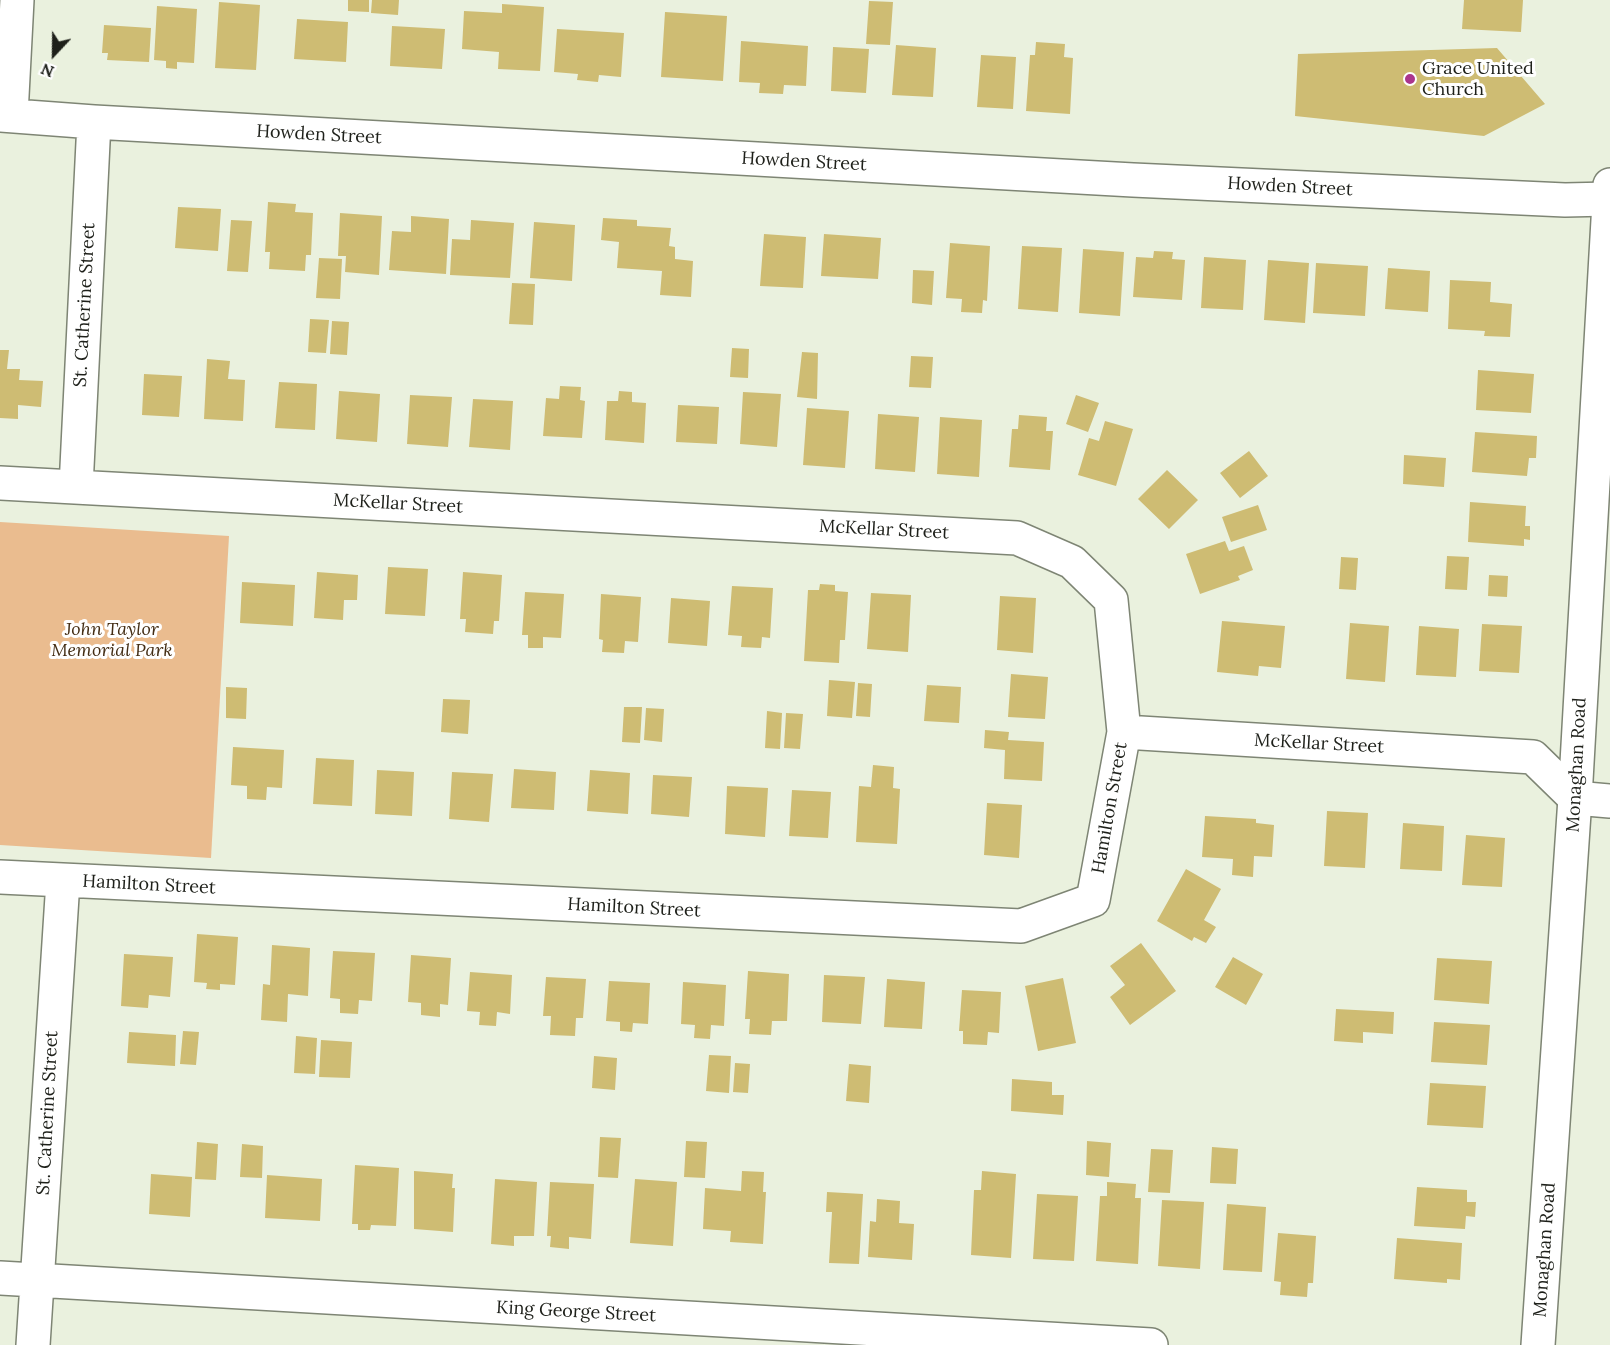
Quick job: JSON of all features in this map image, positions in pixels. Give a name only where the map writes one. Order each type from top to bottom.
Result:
[{"type":"street","points":[[6,115],[17,0]]},
{"type":"street","name":"Howden Street","points":[[6,115],[94,122],[1133,180],[1553,199],[1609,192]]},
{"type":"street","name":"St. Catherine Street","points":[[76,487],[94,122]]},
{"type":"street","name":"Monaghan Road","points":[[1538,1345],[1604,392],[1609,192]]},
{"type":"street","name":"McKellar Street","points":[[0,483],[1017,537],[1072,562],[1111,600],[1124,732],[1533,757],[1575,798]]},
{"type":"street","name":"Hamilton Street","points":[[0,877],[1021,926],[1093,900],[1124,732]]},
{"type":"street","points":[[1575,798],[1610,801]]},
{"type":"street","name":"St. Catherine Street","points":[[33,1345],[63,881]]},
{"type":"street","name":"King George Street","points":[[0,1278],[1151,1345]]},
{"type":"green space","name":"John Taylor Memorial Park","points":[[0,522],[229,536],[211,858],[0,845]]},
{"type":"building","points":[[348,0],[369,0],[369,12],[348,11]]},
{"type":"building","points":[[372,0],[399,0],[398,15],[371,13]]},
{"type":"building","points":[[1464,0],[1523,0],[1521,32],[1462,29]]},
{"type":"building","points":[[869,1],[893,2],[890,45],[866,44]]},
{"type":"building","points":[[219,2],[260,5],[256,70],[215,68]]},
{"type":"building","points":[[502,4],[544,7],[540,71],[498,69],[499,52],[462,49],[464,11],[502,13]]},
{"type":"building","points":[[157,6],[197,9],[194,63],[177,62],[177,69],[166,68],[166,61],[154,60]]},
{"type":"building","points":[[665,12],[727,16],[723,81],[661,77]]},
{"type":"building","points":[[297,19],[348,22],[346,62],[294,59]]},
{"type":"building","points":[[104,25],[151,28],[149,62],[107,60],[108,53],[102,53]]},
{"type":"building","points":[[392,26],[445,29],[442,69],[390,66]]},
{"type":"building","points":[[557,29],[624,33],[621,77],[599,75],[598,82],[577,80],[578,74],[554,72]]},
{"type":"building","points":[[741,41],[808,46],[806,86],[784,85],[783,94],[759,93],[760,83],[739,82]]},
{"type":"building","points":[[1036,42],[1065,44],[1064,57],[1073,58],[1070,114],[1026,111],[1030,55],[1035,55]]},
{"type":"building","points":[[896,45],[936,48],[933,97],[892,95]]},
{"type":"building","points":[[833,47],[869,49],[866,93],[831,91]]},
{"type":"building","name":"Grace United Church","points":[[1497,48],[1545,104],[1484,136],[1295,116],[1298,54]]},
{"type":"building","points":[[981,55],[1016,57],[1013,109],[977,107]]},
{"type":"building","points":[[268,202],[296,204],[295,212],[313,213],[311,255],[306,255],[305,271],[269,269],[270,252],[265,252]]},
{"type":"building","points":[[178,207],[221,209],[218,251],[175,248]]},
{"type":"building","points":[[340,213],[382,216],[379,275],[345,272],[346,256],[338,256]]},
{"type":"building","points":[[411,216],[449,219],[446,274],[389,270],[392,231],[411,232]]},
{"type":"building","points":[[603,218],[637,220],[637,226],[671,228],[669,246],[675,247],[675,259],[693,261],[691,297],[660,295],[662,271],[617,268],[619,242],[601,240]]},
{"type":"building","points":[[231,220],[252,221],[248,272],[227,271]]},
{"type":"building","points":[[471,220],[514,223],[510,278],[450,275],[452,239],[470,240]]},
{"type":"building","points":[[534,222],[575,225],[572,281],[530,278]]},
{"type":"building","points":[[764,234],[806,237],[803,288],[760,286]]},
{"type":"building","points":[[824,234],[881,238],[878,279],[821,276]]},
{"type":"building","points":[[950,243],[990,246],[987,301],[983,300],[982,313],[961,312],[962,299],[946,298]]},
{"type":"building","points":[[1022,246],[1062,248],[1058,312],[1018,309]]},
{"type":"building","points":[[1083,249],[1124,252],[1120,316],[1079,313]]},
{"type":"building","points":[[1154,251],[1173,252],[1172,259],[1185,260],[1182,300],[1133,297],[1136,257],[1153,258]]},
{"type":"building","points":[[1204,257],[1246,260],[1243,310],[1201,308]]},
{"type":"building","points":[[319,258],[342,259],[340,299],[316,298]]},
{"type":"building","points":[[1268,260],[1309,263],[1305,323],[1264,320]]},
{"type":"building","points":[[1316,263],[1368,266],[1365,316],[1313,313]]},
{"type":"building","points":[[1388,268],[1430,271],[1428,312],[1385,309]]},
{"type":"building","points":[[913,270],[934,271],[932,305],[912,303]]},
{"type":"building","points":[[1450,280],[1491,282],[1490,302],[1512,304],[1510,337],[1484,336],[1485,331],[1448,329]]},
{"type":"building","points":[[512,283],[535,284],[533,325],[509,324]]},
{"type":"building","points":[[310,319],[329,320],[326,353],[308,352]]},
{"type":"building","points":[[332,321],[349,322],[347,355],[330,354]]},
{"type":"building","points":[[732,348],[749,349],[748,378],[730,377]]},
{"type":"building","points":[[0,350],[9,350],[7,369],[20,369],[19,380],[43,381],[41,407],[18,405],[18,419],[0,418]]},
{"type":"building","points":[[802,352],[818,353],[817,399],[797,397]]},
{"type":"building","points":[[911,356],[933,357],[931,388],[909,387]]},
{"type":"building","points":[[207,359],[230,361],[228,379],[245,380],[243,421],[204,419]]},
{"type":"building","points":[[1478,370],[1534,374],[1531,413],[1476,410]]},
{"type":"building","points":[[144,374],[182,376],[179,417],[142,415]]},
{"type":"building","points":[[279,382],[317,384],[315,430],[275,428]]},
{"type":"building","points":[[560,386],[581,387],[580,400],[585,401],[582,438],[543,436],[546,398],[559,399]]},
{"type":"building","points":[[339,391],[380,394],[377,442],[336,439]]},
{"type":"building","points":[[619,391],[632,392],[632,402],[646,403],[644,443],[605,440],[607,401],[618,401]]},
{"type":"building","points":[[743,392],[781,394],[777,447],[740,444]]},
{"type":"building","points":[[410,395],[452,397],[448,447],[407,444]]},
{"type":"building","points":[[1076,395],[1099,403],[1088,432],[1066,424]]},
{"type":"building","points":[[473,399],[513,401],[510,450],[469,447]]},
{"type":"building","points":[[678,405],[719,407],[717,444],[676,442]]},
{"type":"building","points":[[807,408],[849,411],[845,468],[803,465]]},
{"type":"building","points":[[878,414],[919,417],[915,472],[875,469]]},
{"type":"building","points":[[1019,415],[1047,417],[1046,431],[1053,431],[1050,470],[1009,467],[1012,429],[1018,429]]},
{"type":"building","points":[[940,417],[982,420],[979,477],[937,474]]},
{"type":"building","points":[[1105,421],[1133,429],[1116,486],[1078,475],[1089,438],[1099,441]]},
{"type":"building","points":[[1475,432],[1537,436],[1536,458],[1529,458],[1527,476],[1472,472]]},
{"type":"building","points":[[1249,451],[1268,476],[1240,498],[1220,473]]},
{"type":"building","points":[[1404,455],[1446,458],[1444,487],[1403,484]]},
{"type":"building","points":[[1167,470],[1198,500],[1169,529],[1138,499]]},
{"type":"building","points":[[1470,502],[1526,506],[1525,526],[1530,526],[1530,540],[1524,539],[1524,546],[1468,542]]},
{"type":"building","points":[[1258,505],[1267,530],[1231,542],[1222,517]]},
{"type":"building","points":[[1225,541],[1229,551],[1244,546],[1253,570],[1238,576],[1240,580],[1200,594],[1186,554]]},
{"type":"building","points":[[1447,556],[1469,557],[1467,590],[1445,589]]},
{"type":"building","points":[[1341,557],[1358,558],[1356,590],[1339,589]]},
{"type":"building","points":[[388,567],[428,569],[425,616],[385,614]]},
{"type":"building","points":[[317,572],[358,575],[357,600],[344,600],[343,620],[314,618]]},
{"type":"building","points":[[463,572],[502,575],[499,621],[494,621],[493,634],[465,632],[466,619],[460,619]]},
{"type":"building","points":[[1489,575],[1508,576],[1507,597],[1488,596]]},
{"type":"building","points":[[242,582],[295,585],[293,626],[240,623]]},
{"type":"building","points":[[820,584],[835,585],[835,591],[848,592],[845,640],[840,640],[839,663],[804,661],[808,590],[819,590]]},
{"type":"building","points":[[732,586],[773,588],[770,638],[762,637],[761,648],[741,647],[742,636],[728,635]]},
{"type":"building","points":[[525,592],[564,594],[561,638],[543,637],[543,648],[528,648],[528,635],[522,635]]},
{"type":"building","points":[[871,593],[911,595],[908,652],[867,649]]},
{"type":"building","points":[[601,594],[641,597],[638,642],[625,641],[624,653],[602,652],[603,640],[599,639]]},
{"type":"building","points":[[1000,596],[1036,598],[1033,653],[997,650]]},
{"type":"building","points":[[671,598],[710,601],[707,646],[668,643]]},
{"type":"building","points":[[1222,621],[1285,626],[1281,668],[1259,666],[1258,676],[1217,672]]},
{"type":"building","points":[[1350,623],[1389,626],[1385,682],[1346,679]]},
{"type":"building","points":[[1482,624],[1522,626],[1519,673],[1479,671]]},
{"type":"building","points":[[1419,626],[1459,629],[1456,677],[1416,675]]},
{"type":"building","points":[[1011,674],[1048,677],[1045,719],[1008,717]]},
{"type":"building","points":[[829,680],[855,682],[852,718],[827,716]]},
{"type":"building","points":[[858,683],[872,684],[870,717],[856,716]]},
{"type":"building","points":[[927,685],[961,687],[959,723],[924,721]]},
{"type":"building","points":[[226,687],[247,688],[246,719],[226,718]]},
{"type":"building","points":[[443,699],[470,700],[468,734],[441,732]]},
{"type":"building","points":[[624,707],[642,707],[640,743],[622,742]]},
{"type":"building","points":[[646,708],[664,709],[662,742],[644,740]]},
{"type":"building","points":[[767,711],[782,713],[780,749],[765,748]]},
{"type":"building","points":[[786,713],[803,714],[800,749],[784,748]]},
{"type":"building","points":[[985,730],[1009,732],[1008,740],[1044,742],[1042,781],[1004,779],[1005,750],[984,748]]},
{"type":"building","points":[[233,747],[284,750],[282,788],[267,787],[266,800],[247,799],[247,786],[231,785]]},
{"type":"building","points":[[316,758],[354,760],[352,806],[313,804]]},
{"type":"building","points":[[873,765],[894,767],[893,788],[900,789],[897,844],[856,842],[859,786],[871,787]]},
{"type":"building","points":[[514,769],[556,772],[554,810],[511,808]]},
{"type":"building","points":[[377,770],[414,772],[412,816],[375,814]]},
{"type":"building","points":[[590,770],[630,773],[628,814],[587,811]]},
{"type":"building","points":[[452,772],[493,774],[489,822],[449,819]]},
{"type":"building","points":[[653,775],[692,777],[689,817],[651,814]]},
{"type":"building","points":[[727,786],[768,788],[765,837],[725,834]]},
{"type":"building","points":[[792,790],[831,792],[828,838],[789,836]]},
{"type":"building","points":[[987,803],[1022,805],[1019,858],[984,855]]},
{"type":"building","points":[[1327,811],[1368,813],[1365,868],[1324,866]]},
{"type":"building","points":[[1205,816],[1256,819],[1256,823],[1274,825],[1272,857],[1254,856],[1253,877],[1232,875],[1233,859],[1202,857]]},
{"type":"building","points":[[1403,823],[1444,826],[1442,871],[1400,869]]},
{"type":"building","points":[[1466,835],[1505,838],[1502,887],[1462,885]]},
{"type":"building","points":[[1186,869],[1221,889],[1204,920],[1216,927],[1206,943],[1194,937],[1192,941],[1157,921]]},
{"type":"building","points":[[197,934],[238,937],[235,985],[220,984],[220,990],[206,989],[207,983],[194,982]]},
{"type":"building","points":[[1141,943],[1176,991],[1130,1025],[1110,997],[1125,985],[1110,966]]},
{"type":"building","points":[[272,945],[310,948],[308,996],[288,994],[287,1022],[261,1020],[263,984],[270,985]]},
{"type":"building","points":[[333,951],[375,953],[372,1001],[359,1000],[358,1014],[340,1013],[340,999],[330,998]]},
{"type":"building","points":[[124,954],[173,957],[170,997],[149,995],[148,1008],[121,1006]]},
{"type":"building","points":[[411,955],[451,958],[448,1005],[440,1004],[440,1017],[421,1015],[421,1003],[408,1002]]},
{"type":"building","points":[[1233,957],[1263,974],[1246,1005],[1215,987]]},
{"type":"building","points":[[1437,958],[1492,961],[1489,1004],[1434,1000]]},
{"type":"building","points":[[748,971],[789,974],[787,1021],[772,1021],[771,1035],[749,1034],[750,1019],[745,1019]]},
{"type":"building","points":[[470,972],[512,975],[510,1014],[497,1012],[496,1026],[479,1025],[480,1012],[467,1011]]},
{"type":"building","points":[[824,975],[865,977],[861,1024],[822,1022]]},
{"type":"building","points":[[546,977],[586,979],[583,1018],[576,1018],[575,1036],[550,1035],[551,1016],[543,1016]]},
{"type":"building","points":[[1063,978],[1076,1043],[1038,1051],[1025,986]]},
{"type":"building","points":[[887,979],[925,982],[922,1029],[884,1027]]},
{"type":"building","points":[[609,981],[650,983],[648,1024],[633,1023],[632,1032],[620,1031],[620,1022],[606,1021]]},
{"type":"building","points":[[683,982],[726,985],[724,1026],[711,1025],[710,1039],[694,1038],[695,1025],[681,1024]]},
{"type":"building","points":[[962,990],[1001,992],[999,1033],[988,1032],[987,1045],[963,1044],[963,1031],[959,1031]]},
{"type":"building","points":[[1336,1009],[1394,1012],[1393,1034],[1363,1032],[1363,1043],[1334,1041]]},
{"type":"building","points":[[1434,1022],[1490,1025],[1487,1065],[1431,1062]]},
{"type":"building","points":[[183,1031],[199,1032],[196,1065],[180,1064]]},
{"type":"building","points":[[129,1032],[176,1035],[175,1066],[127,1063]]},
{"type":"building","points":[[296,1036],[317,1038],[315,1074],[294,1073]]},
{"type":"building","points":[[321,1040],[352,1042],[350,1078],[319,1077]]},
{"type":"building","points":[[709,1055],[731,1056],[729,1093],[706,1091]]},
{"type":"building","points":[[594,1056],[617,1058],[615,1090],[592,1088]]},
{"type":"building","points":[[735,1063],[750,1064],[748,1093],[733,1092]]},
{"type":"building","points":[[849,1064],[871,1066],[869,1103],[846,1101]]},
{"type":"building","points":[[1012,1079],[1052,1082],[1052,1095],[1064,1095],[1063,1115],[1011,1111]]},
{"type":"building","points":[[1430,1083],[1486,1086],[1483,1128],[1427,1125]]},
{"type":"building","points":[[600,1137],[621,1138],[618,1178],[598,1177]]},
{"type":"building","points":[[686,1141],[707,1142],[705,1178],[684,1177]]},
{"type":"building","points":[[1087,1141],[1111,1143],[1109,1177],[1086,1175]]},
{"type":"building","points":[[197,1142],[218,1144],[216,1180],[195,1179]]},
{"type":"building","points":[[242,1144],[263,1146],[262,1178],[240,1177]]},
{"type":"building","points":[[1212,1147],[1238,1149],[1236,1184],[1210,1183]]},
{"type":"building","points":[[1151,1149],[1173,1150],[1170,1193],[1148,1192]]},
{"type":"building","points":[[355,1165],[399,1168],[396,1226],[371,1225],[370,1230],[358,1230],[358,1224],[352,1224]]},
{"type":"building","points":[[414,1171],[453,1174],[452,1188],[455,1188],[453,1232],[414,1229]]},
{"type":"building","points":[[742,1171],[764,1172],[763,1192],[766,1192],[763,1244],[730,1242],[731,1231],[703,1229],[705,1188],[741,1191]]},
{"type":"building","points":[[982,1171],[1016,1174],[1011,1258],[971,1255],[974,1190],[981,1190]]},
{"type":"building","points":[[151,1174],[192,1177],[190,1217],[149,1214]]},
{"type":"building","points":[[267,1175],[322,1179],[320,1221],[265,1218]]},
{"type":"building","points":[[495,1179],[537,1182],[534,1236],[514,1236],[514,1246],[491,1244]]},
{"type":"building","points":[[635,1179],[677,1182],[673,1246],[630,1243]]},
{"type":"building","points":[[550,1182],[594,1184],[591,1239],[569,1237],[569,1249],[550,1247],[551,1236],[547,1236]]},
{"type":"building","points":[[1107,1182],[1136,1184],[1135,1198],[1141,1198],[1138,1264],[1096,1261],[1100,1196],[1107,1196]]},
{"type":"building","points":[[1417,1187],[1467,1190],[1467,1202],[1476,1202],[1475,1217],[1466,1216],[1465,1229],[1414,1226]]},
{"type":"building","points":[[827,1192],[863,1194],[859,1264],[829,1263],[832,1212],[826,1212]]},
{"type":"building","points":[[1037,1194],[1078,1196],[1074,1261],[1033,1259]]},
{"type":"building","points":[[877,1199],[900,1201],[899,1223],[914,1224],[912,1260],[868,1257],[870,1221],[876,1222]]},
{"type":"building","points":[[1162,1200],[1204,1202],[1200,1269],[1158,1266]]},
{"type":"building","points":[[1227,1204],[1266,1207],[1262,1272],[1223,1270]]},
{"type":"building","points":[[1278,1233],[1316,1236],[1313,1283],[1308,1283],[1307,1297],[1280,1295],[1281,1282],[1274,1281]]},
{"type":"building","points":[[1397,1238],[1462,1243],[1460,1280],[1447,1279],[1447,1283],[1394,1279]]},
{"type":"place","name":"Grace United Church","points":[[1410,79]]}]
